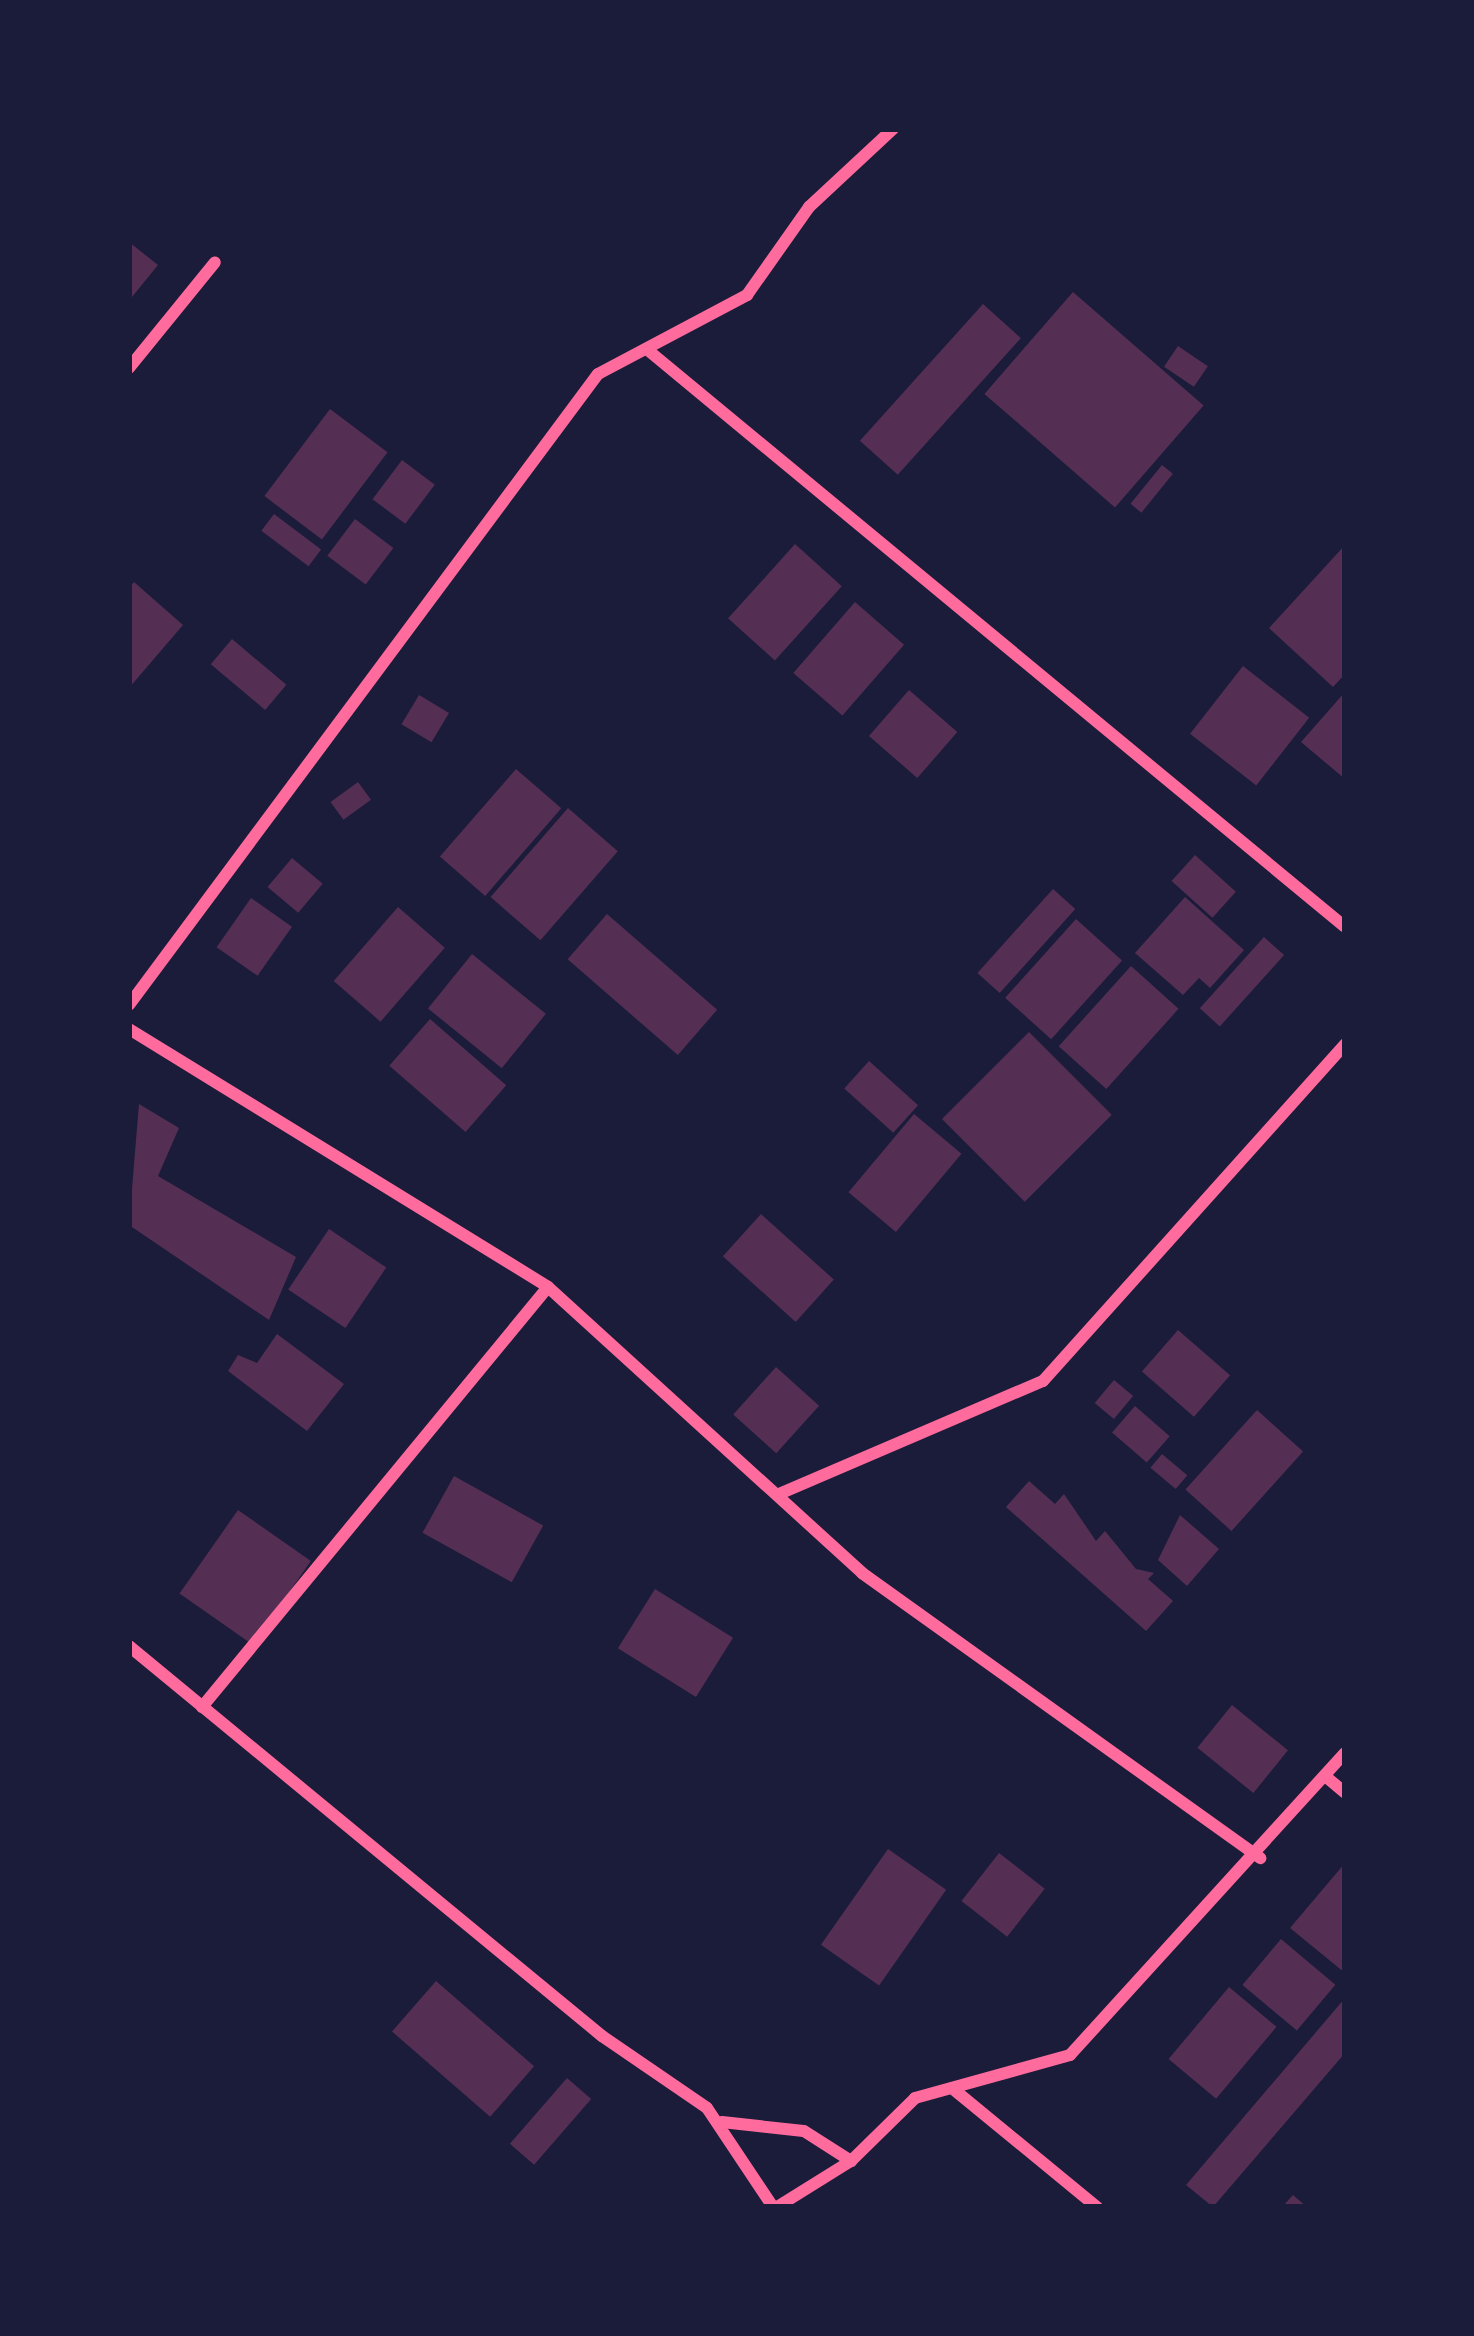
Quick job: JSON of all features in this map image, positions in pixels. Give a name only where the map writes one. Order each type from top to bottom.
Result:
[{"type":"street","points":[[129,1005],[598,374],[650,351],[747,296],[809,207],[892,129]]},
{"type":"street","points":[[129,368],[214,262]]},
{"type":"street","points":[[650,351],[1345,927]]},
{"type":"street","points":[[129,1029],[548,1287],[862,1574],[1260,1858]]},
{"type":"street","points":[[779,1494],[1042,1381],[1345,1044]]},
{"type":"street","points":[[202,1707],[548,1287]]},
{"type":"street","points":[[129,1646],[722,2122],[775,2207],[851,2161],[915,2098],[1070,2055],[1260,1858],[1345,1753]]},
{"type":"street","points":[[1325,1776],[1345,1793]]},
{"type":"street","points":[[952,2088],[1097,2207]]},
{"type":"street","points":[[722,2122],[804,2131],[851,2161]]},
{"type":"building","points":[[129,242],[158,265],[132,297],[129,294]]},
{"type":"building","points":[[1073,292],[1204,405],[1115,507],[984,394]]},
{"type":"building","points":[[983,304],[1021,338],[898,475],[860,441]]},
{"type":"building","points":[[1178,346],[1208,366],[1194,387],[1164,367]]},
{"type":"building","points":[[330,409],[388,452],[322,539],[264,496]]},
{"type":"building","points":[[402,460],[435,485],[405,524],[373,499]]},
{"type":"building","points":[[1162,465],[1173,474],[1141,513],[1131,504]]},
{"type":"building","points":[[274,514],[321,550],[308,566],[261,531]]},
{"type":"building","points":[[355,519],[393,548],[366,585],[327,556]]},
{"type":"building","points":[[795,544],[842,586],[775,660],[728,618]]},
{"type":"building","points":[[1345,545],[1345,674],[1333,687],[1269,628]]},
{"type":"building","points":[[134,582],[183,625],[129,688],[129,588]]},
{"type":"building","points":[[855,602],[904,645],[842,716],[793,673]]},
{"type":"building","points":[[232,639],[286,685],[265,710],[211,664]]},
{"type":"building","points":[[1243,666],[1309,718],[1256,785],[1190,734]]},
{"type":"building","points":[[909,690],[957,732],[917,778],[869,736]]},
{"type":"building","points":[[1345,692],[1345,779],[1301,742]]},
{"type":"building","points":[[419,695],[449,713],[431,742],[401,724]]},
{"type":"building","points":[[516,769],[561,808],[485,896],[440,857]]},
{"type":"building","points":[[358,782],[371,800],[343,820],[330,802]]},
{"type":"building","points":[[568,808],[618,851],[540,940],[491,897]]},
{"type":"building","points":[[1195,855],[1236,892],[1212,918],[1172,881]]},
{"type":"building","points":[[292,858],[323,884],[298,913],[268,887]]},
{"type":"building","points":[[1053,889],[1075,909],[1000,993],[977,973]]},
{"type":"building","points":[[1185,897],[1244,950],[1210,988],[1199,978],[1183,995],[1135,953]]},
{"type":"building","points":[[251,898],[292,927],[258,976],[217,947]]},
{"type":"building","points":[[398,907],[445,948],[380,1022],[334,981]]},
{"type":"building","points":[[607,914],[717,1010],[678,1055],[568,959]]},
{"type":"building","points":[[1076,919],[1122,960],[1051,1039],[1005,998]]},
{"type":"building","points":[[1264,937],[1284,955],[1220,1026],[1200,1008]]},
{"type":"building","points":[[472,954],[546,1014],[502,1068],[428,1008]]},
{"type":"building","points":[[1131,966],[1179,1009],[1106,1089],[1059,1046]]},
{"type":"building","points":[[430,1019],[506,1085],[466,1132],[389,1066]]},
{"type":"building","points":[[1029,1032],[1112,1115],[1025,1202],[942,1119]]},
{"type":"building","points":[[869,1061],[918,1105],[893,1133],[844,1088]]},
{"type":"building","points":[[139,1104],[179,1128],[158,1176],[296,1257],[269,1320],[129,1225]]},
{"type":"building","points":[[914,1114],[961,1154],[896,1232],[848,1192]]},
{"type":"building","points":[[761,1214],[834,1280],[796,1322],[723,1256]]},
{"type":"building","points":[[329,1229],[386,1268],[345,1328],[288,1290]]},
{"type":"building","points":[[1178,1330],[1230,1375],[1194,1417],[1142,1372]]},
{"type":"building","points":[[277,1334],[344,1384],[307,1431],[228,1371],[238,1355],[257,1363]]},
{"type":"building","points":[[776,1367],[819,1406],[776,1453],[733,1415]]},
{"type":"building","points":[[1114,1380],[1133,1396],[1114,1419],[1095,1403]]},
{"type":"building","points":[[1135,1406],[1170,1436],[1147,1463],[1112,1432]]},
{"type":"building","points":[[1257,1410],[1303,1451],[1231,1531],[1185,1490]]},
{"type":"building","points":[[1162,1454],[1187,1475],[1176,1489],[1150,1468]]},
{"type":"building","points":[[454,1476],[543,1525],[512,1582],[422,1533]]},
{"type":"building","points":[[1029,1481],[1055,1504],[1064,1494],[1096,1541],[1105,1531],[1136,1569],[1154,1573],[1148,1579],[1173,1601],[1146,1631],[1006,1507]]},
{"type":"building","points":[[238,1510],[311,1561],[252,1645],[179,1594]]},
{"type":"building","points":[[1180,1515],[1219,1549],[1187,1586],[1158,1560]]},
{"type":"building","points":[[655,1589],[733,1638],[696,1697],[618,1648]]},
{"type":"building","points":[[1232,1705],[1288,1750],[1253,1793],[1197,1748]]},
{"type":"building","points":[[888,1849],[946,1890],[879,1986],[821,1945]]},
{"type":"building","points":[[999,1853],[1045,1889],[1007,1937],[961,1901]]},
{"type":"building","points":[[1345,1863],[1345,1973],[1290,1928]]},
{"type":"building","points":[[1281,1939],[1335,1985],[1297,2031],[1242,1985]]},
{"type":"building","points":[[436,1981],[534,2066],[490,2117],[392,2032]]},
{"type":"building","points":[[1229,1987],[1276,2027],[1216,2099],[1169,2059]]},
{"type":"building","points":[[1345,1998],[1345,2053],[1213,2207],[1186,2185]]},
{"type":"building","points":[[567,2078],[591,2099],[534,2165],[510,2144]]},
{"type":"building","points":[[1293,2195],[1307,2207],[1282,2207]]}]
